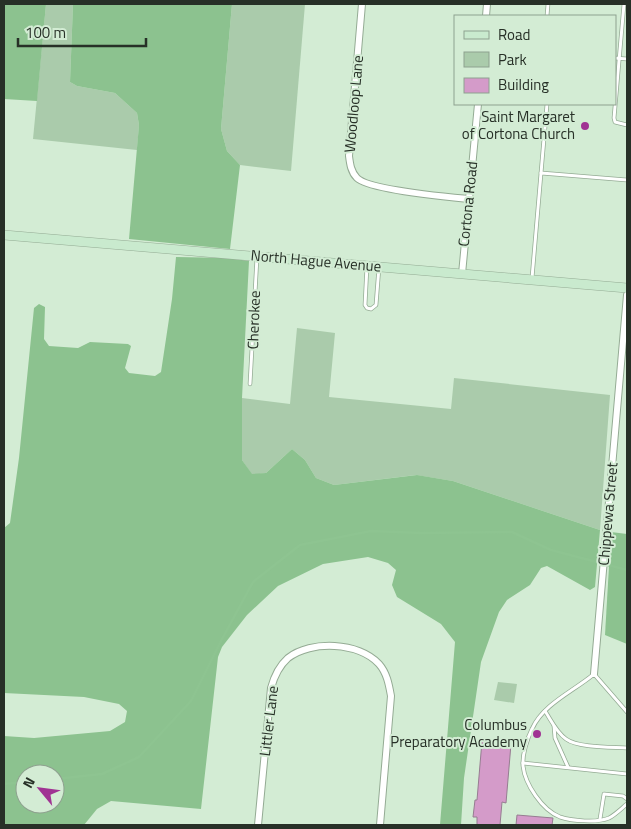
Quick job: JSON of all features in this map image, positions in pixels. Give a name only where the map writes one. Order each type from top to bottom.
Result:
[{"type":"main road","name":"North Hague Avenue","points":[[4,235],[627,288]]},
{"type":"street","name":"Woodloop Lane","points":[[362,4],[349,156],[355,177],[369,184],[437,196],[468,199]]},
{"type":"street","name":"Cortona Road","points":[[462,274],[478,105]]},
{"type":"street","name":"Chippewa Street","points":[[594,674],[627,295]]},
{"type":"street","name":"Littler Lane","points":[[258,825],[271,688],[280,667],[288,658],[309,648],[322,647],[362,652],[378,664],[386,674],[391,696],[380,825]]},
{"type":"lane","points":[[616,78],[624,4]]},
{"type":"lane","points":[[617,58],[627,59]]},
{"type":"lane","points":[[532,280],[546,105]]},
{"type":"lane","points":[[615,105],[615,122],[627,125]]},
{"type":"lane","points":[[541,173],[627,180]]},
{"type":"lane","name":"Cherokee","points":[[250,384],[257,256]]},
{"type":"lane","points":[[367,266],[364,305],[371,309],[376,305],[379,267]]},
{"type":"lane","points":[[627,712],[594,674],[545,710],[532,728],[523,763],[526,779],[535,793],[549,810],[562,817],[586,821],[609,818],[627,804]]},
{"type":"lane","points":[[545,710],[565,738],[573,743],[627,748]]},
{"type":"lane","points":[[554,725],[555,738],[569,767]]},
{"type":"lane","points":[[523,763],[627,774]]},
{"type":"lane","points":[[600,819],[604,794],[623,796],[627,799]]},
{"type":"green space","points":[[5,4],[46,4],[37,101],[4,99]]},
{"type":"green space","points":[[46,4],[73,4],[70,82],[77,86],[115,93],[137,113],[139,125],[137,150],[33,139]]},
{"type":"green space","points":[[73,4],[232,4],[221,129],[227,151],[240,165],[230,249],[129,239],[139,125],[137,113],[115,93],[77,86],[70,82]]},
{"type":"green space","points":[[232,4],[305,4],[291,171],[240,165],[227,151],[221,129]]},
{"type":"green space","points":[[176,257],[228,258],[249,261],[242,398],[242,460],[252,474],[266,473],[292,449],[305,460],[316,478],[334,485],[417,475],[453,481],[600,530],[595,587],[590,590],[547,566],[541,568],[530,585],[507,600],[499,612],[481,662],[464,778],[461,825],[440,825],[455,642],[441,624],[397,597],[392,585],[396,570],[388,563],[368,557],[323,564],[278,586],[247,615],[222,647],[218,657],[201,809],[111,801],[97,809],[84,825],[4,825],[4,736],[34,738],[110,731],[125,722],[127,711],[119,704],[84,697],[4,693],[4,528],[10,523],[19,458],[34,308],[39,304],[45,307],[44,339],[49,346],[78,348],[90,342],[128,344],[131,346],[125,368],[129,373],[155,376],[161,372]]},
{"type":"green space","points":[[297,328],[335,333],[329,397],[451,409],[454,378],[610,395],[600,530],[453,481],[416,475],[334,485],[316,478],[305,460],[292,449],[266,473],[252,475],[242,460],[242,398],[290,404]]},
{"type":"green space","points":[[611,532],[627,534],[627,644],[605,635]]},
{"type":"green space","points":[[498,682],[517,684],[514,703],[494,700]]},
{"type":"building","points":[[482,741],[511,744],[506,803],[502,802],[500,825],[477,825],[477,817],[473,817],[475,800],[477,800]]},
{"type":"building","points":[[517,815],[553,818],[552,825],[516,825]]},
{"type":"waterway","points":[[65,778],[102,774],[139,757],[191,701],[253,582],[300,545],[371,531],[421,533],[512,532],[551,550],[627,570]]},
{"type":"waterway","points":[[4,784],[15,783]]},
{"type":"place","name":"Saint Margaret of Cortona Church","points":[[585,126]]},
{"type":"place","name":"Columbus Preparatory Academy","points":[[537,734]]}]
